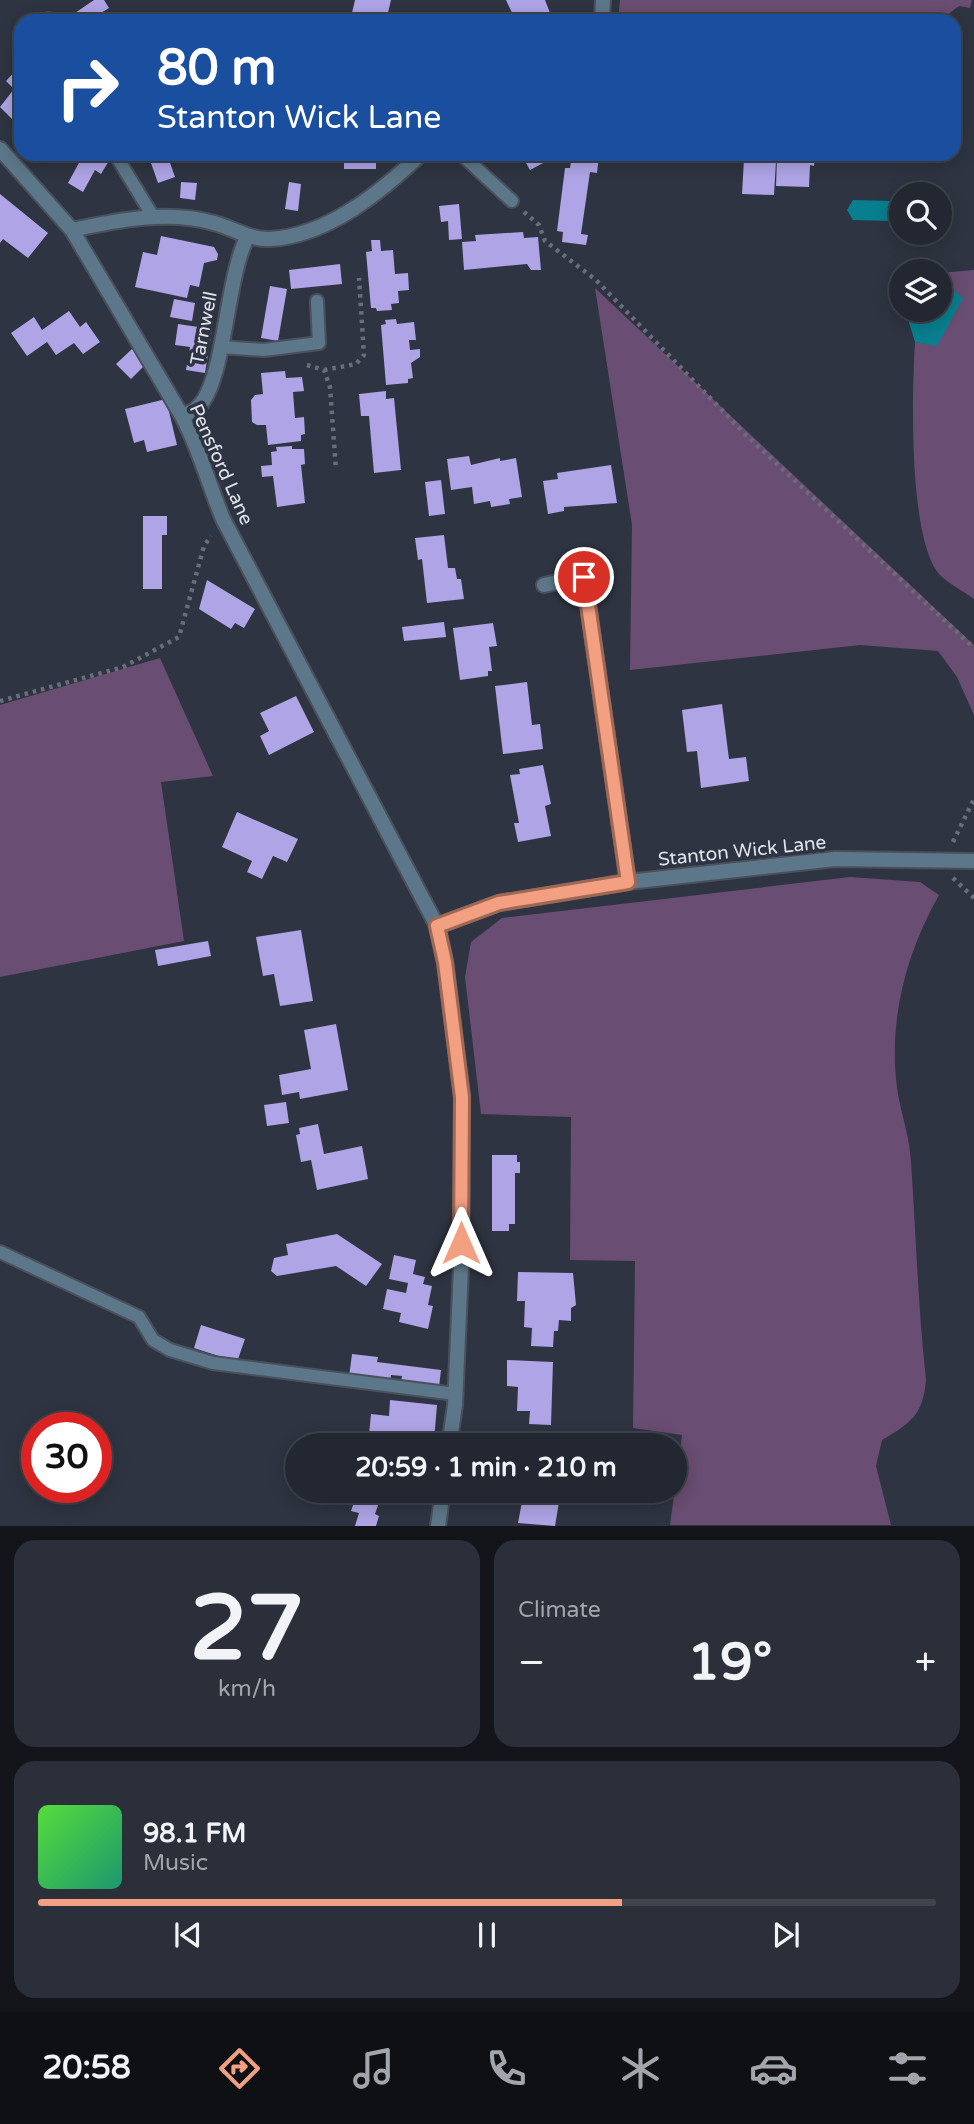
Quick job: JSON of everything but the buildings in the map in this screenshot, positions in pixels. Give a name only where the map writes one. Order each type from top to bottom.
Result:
[{"type":"street","name":"Pensford Lane","points":[[0,149],[72,230],[194,438],[201,467],[223,519],[437,926],[445,962],[462,1097],[461,1267],[450,1433]]},
{"type":"street","points":[[72,230],[123,219],[172,217],[214,223],[248,236],[271,239],[307,230],[349,211],[396,178],[414,161]]},
{"type":"street","name":"Tarnwell","points":[[181,416],[197,408],[216,371],[232,277],[248,236]]},
{"type":"street","points":[[544,585],[604,572]]},
{"type":"street","points":[[584,577],[628,882]]},
{"type":"street","name":"Stanton Wick Lane","points":[[437,926],[499,903],[628,882],[835,859],[974,861]]},
{"type":"street","points":[[438,1525],[441,1503]]},
{"type":"lane","points":[[120,161],[154,218]]},
{"type":"lane","points":[[469,161],[512,201]]},
{"type":"lane","points":[[219,346],[264,350],[319,343],[317,301]]},
{"type":"lane","points":[[0,1252],[134,1315],[153,1340],[170,1350],[203,1360],[309,1378],[455,1394]]},
{"type":"path","points":[[512,201],[539,225],[545,241],[596,280],[745,435],[934,615],[974,649]]},
{"type":"path","points":[[300,362],[324,370],[356,364],[364,355],[359,278]]},
{"type":"path","points":[[324,370],[330,387],[336,470]]},
{"type":"path","points":[[0,701],[123,667],[179,637],[204,546],[218,527]]},
{"type":"path","points":[[940,860],[968,816],[974,799]]},
{"type":"shaded area","points":[[620,0],[972,0],[970,8],[959,6],[948,14],[619,14]]},
{"type":"shaded area","points":[[974,270],[974,599],[943,578],[929,555],[922,529],[914,462],[915,342],[937,345],[941,322],[952,322],[952,272]]},
{"type":"shaded area","points":[[595,288],[974,645],[974,715],[957,677],[938,651],[860,645],[630,670],[632,525]]},
{"type":"shaded area","points":[[160,658],[213,776],[161,782],[184,941],[0,977],[0,705]]},
{"type":"shaded area","points":[[850,877],[920,882],[939,895],[908,966],[897,1017],[895,1042],[898,1094],[910,1153],[926,1380],[922,1402],[914,1417],[882,1440],[876,1466],[891,1525],[670,1525],[673,1503],[687,1503],[687,1433],[633,1428],[635,1261],[570,1260],[571,1117],[481,1114],[465,977],[471,942],[502,918]]},
{"type":"water","points":[[853,200],[889,201],[889,221],[853,220],[847,210]]},
{"type":"water","points":[[952,288],[963,298],[952,318]]},
{"type":"water","points":[[909,322],[950,322],[937,346],[915,342]]},
{"type":"route","points":[[461,1243],[462,1097],[445,962],[437,926],[499,903],[628,882],[584,577]]}]
